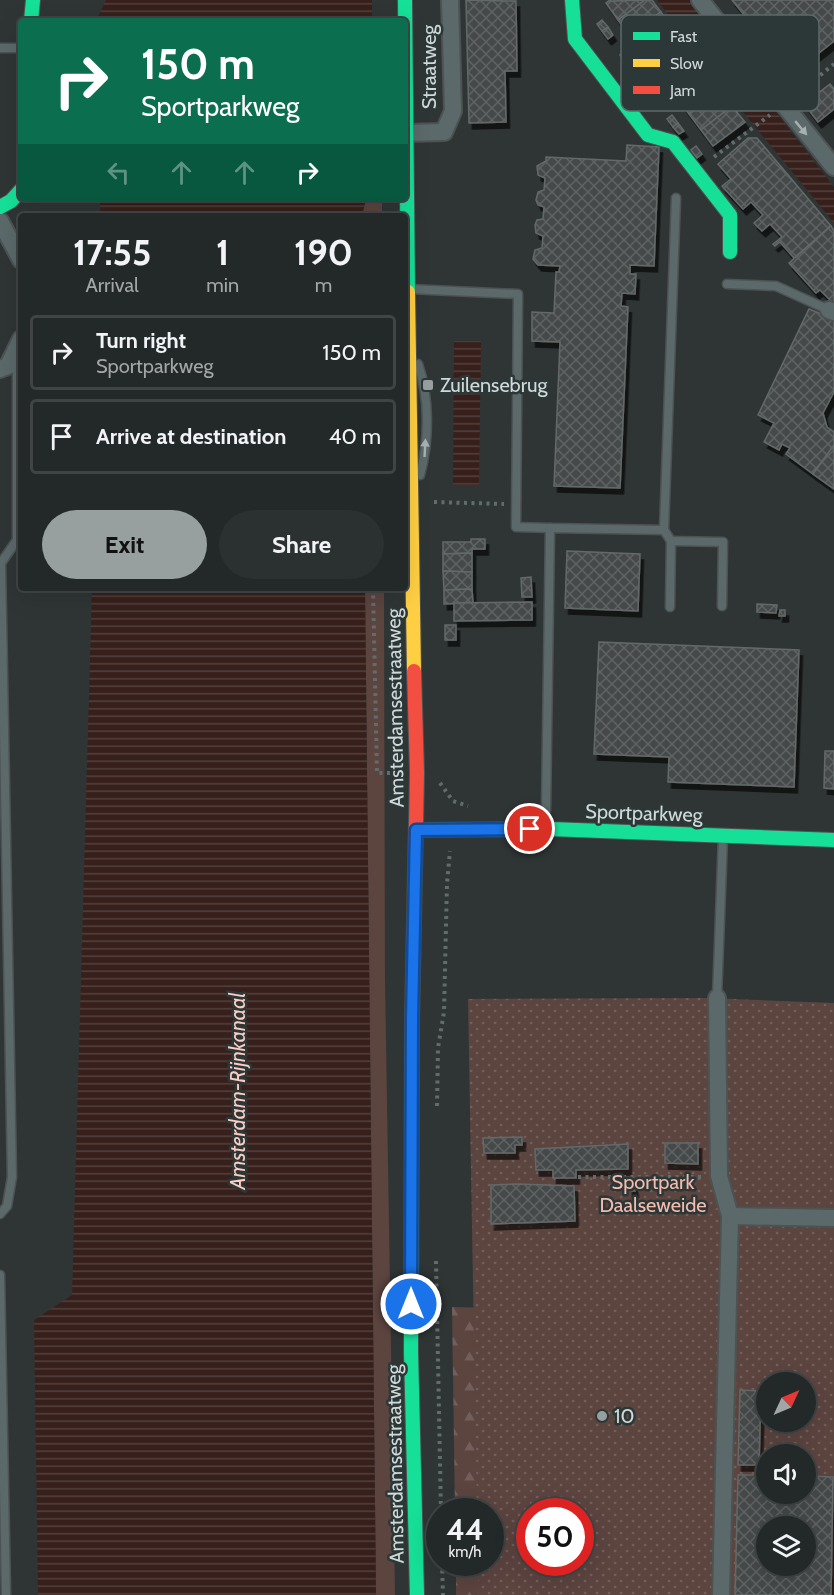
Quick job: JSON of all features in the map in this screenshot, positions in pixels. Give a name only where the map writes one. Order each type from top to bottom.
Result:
[{"type":"main road","points":[[31,18],[33,0]]},
{"type":"main road","name":"Straatweg","points":[[405,0],[405,18]]},
{"type":"main road","points":[[572,0],[575,39],[621,99]]},
{"type":"main road","points":[[630,111],[648,135],[673,142],[730,216],[730,252]]},
{"type":"main road","points":[[0,207],[11,201],[18,193]]},
{"type":"main road","name":"Straatweg","points":[[408,201],[409,289]]},
{"type":"main road","name":"Amsterdamsestraatweg","points":[[409,289],[411,345],[409,514],[417,773],[412,1018],[411,1352],[417,1595]]},
{"type":"main road","name":"Sportparkweg","points":[[416,830],[550,829],[834,840]]},
{"type":"street","name":"Straatweg","points":[[408,133],[444,132],[453,111],[450,0]]},
{"type":"street","points":[[700,0],[712,15]]},
{"type":"street","points":[[789,111],[834,167]]},
{"type":"street","points":[[0,221],[18,254]]},
{"type":"street","points":[[0,369],[8,366],[18,345]]},
{"type":"street","points":[[717,998],[719,1176],[730,1216],[721,1595]]},
{"type":"street","points":[[730,1216],[834,1218]]},
{"type":"lane","points":[[0,48],[18,48]]},
{"type":"lane","points":[[670,607],[671,541],[664,530],[676,198]]},
{"type":"lane","points":[[727,284],[776,286],[832,311]]},
{"type":"lane","points":[[409,289],[518,294],[516,527],[664,530]]},
{"type":"lane","points":[[0,1214],[7,1206],[12,1177],[0,563],[17,540],[18,442]]},
{"type":"lane","points":[[546,810],[550,528]]},
{"type":"lane","points":[[671,541],[723,542],[722,606]]},
{"type":"lane","points":[[408,585],[412,593]]},
{"type":"lane","points":[[717,998],[723,836]]},
{"type":"lane","points":[[0,1275],[6,1595]]},
{"type":"path","points":[[819,76],[834,64]]},
{"type":"path","points":[[696,171],[774,111]]},
{"type":"path","points":[[434,502],[516,505]]},
{"type":"path","points":[[373,591],[377,773],[397,773]]},
{"type":"path","points":[[436,1118],[438,1048],[444,1012],[447,883],[453,801]]},
{"type":"path","points":[[578,1178],[719,1176]]},
{"type":"path","points":[[436,1254],[441,1498]]},
{"type":"path","points":[[442,1576],[443,1595]]},
{"type":"green space","points":[[365,201],[382,201],[382,213],[363,213]]},
{"type":"green space","points":[[365,591],[384,591],[385,979],[395,1595],[376,1595]]},
{"type":"green space","name":"Sportpark Daalseweide","points":[[706,998],[834,1003],[834,1595],[478,1595],[478,1576],[504,1576],[504,1498],[477,1498],[468,999]]},
{"type":"green space","points":[[452,1307],[493,1308],[493,1498],[455,1498]]},
{"type":"green space","points":[[456,1576],[493,1576],[493,1595],[456,1595]]},
{"type":"water","points":[[106,0],[372,0],[372,18],[97,18]]},
{"type":"water","points":[[657,0],[690,0],[702,15],[668,15]]},
{"type":"water","points":[[742,111],[775,111],[834,187],[834,223]]},
{"type":"water","points":[[100,201],[365,201],[363,213],[100,213]]},
{"type":"water","points":[[454,341],[481,341],[479,485],[453,485]]},
{"type":"water","name":"Amsterdam-Rijnkanaal","points":[[92,591],[365,591],[376,1595],[38,1595],[34,1320],[72,1295]]},
{"type":"building","points":[[466,0],[516,1],[517,71],[505,71],[506,122],[469,123]]},
{"type":"building","points":[[610,0],[645,0],[625,15],[621,15],[618,20],[606,3]]},
{"type":"building","points":[[645,0],[652,0],[661,12],[657,15],[625,15]]},
{"type":"building","points":[[732,0],[834,0],[834,41],[819,53],[819,15],[744,15]]},
{"type":"building","points":[[602,20],[608,27],[602,31],[597,24]]},
{"type":"building","points":[[608,27],[613,35],[608,39],[602,31]]},
{"type":"building","points":[[830,84],[834,89],[834,109],[818,122],[809,111],[819,111],[819,92]]},
{"type":"building","points":[[693,111],[726,111],[701,130],[689,114]]},
{"type":"building","points":[[726,111],[736,111],[745,122],[713,146],[701,130]]},
{"type":"building","points":[[672,115],[678,123],[673,127],[667,119]]},
{"type":"building","points":[[678,123],[684,131],[679,134],[673,127]]},
{"type":"building","points":[[748,138],[757,138],[831,226],[794,258],[780,242],[775,246],[773,244],[782,237],[770,224],[762,231],[754,223],[763,215],[751,202],[743,209],[722,186],[731,179],[718,164]]},
{"type":"building","points":[[627,145],[659,147],[654,266],[630,265],[630,274],[636,274],[635,294],[622,293],[621,306],[628,307],[620,488],[554,486],[560,342],[532,341],[532,312],[554,313],[556,272],[559,272],[560,266],[538,265],[533,259],[535,250],[542,248],[543,236],[536,233],[535,225],[537,220],[543,219],[544,207],[538,205],[536,200],[538,192],[544,190],[545,178],[538,175],[537,166],[546,161],[546,157],[626,161]]},
{"type":"building","points":[[696,146],[702,154],[697,158],[691,150]]},
{"type":"building","points":[[831,226],[834,231],[834,304],[820,290],[816,293],[789,263]]},
{"type":"building","points":[[809,309],[834,319],[834,392],[823,413],[827,427],[834,432],[834,445],[813,474],[786,454],[790,448],[782,444],[779,450],[764,442],[774,423],[758,415]]},
{"type":"building","points":[[834,445],[834,489],[813,474]]},
{"type":"building","points":[[471,539],[485,539],[485,549],[472,549],[472,553],[443,554],[443,542],[471,542]]},
{"type":"building","points":[[567,551],[640,554],[638,611],[565,608]]},
{"type":"building","points":[[472,553],[472,572],[443,571],[443,554]]},
{"type":"building","points":[[443,571],[472,572],[472,589],[444,590]]},
{"type":"building","points":[[531,577],[532,597],[522,597],[521,578]]},
{"type":"building","points":[[472,589],[473,603],[444,604],[444,590]]},
{"type":"building","points":[[532,602],[532,620],[454,621],[454,603]]},
{"type":"building","points":[[757,604],[777,605],[776,613],[757,612]]},
{"type":"building","points":[[780,610],[785,610],[785,616],[779,616]]},
{"type":"building","points":[[445,625],[456,625],[456,640],[445,640]]},
{"type":"building","points":[[599,642],[799,650],[794,787],[668,782],[669,757],[594,754]]},
{"type":"building","points":[[825,751],[834,751],[834,789],[824,788]]},
{"type":"building","points":[[522,1137],[522,1145],[515,1145],[515,1153],[484,1153],[483,1138]]},
{"type":"building","points":[[665,1143],[698,1143],[698,1164],[665,1163]]},
{"type":"building","points":[[628,1144],[628,1169],[576,1170],[576,1178],[553,1178],[553,1170],[536,1170],[535,1149]]},
{"type":"building","points":[[491,1185],[574,1186],[575,1221],[491,1224]]},
{"type":"building","points":[[629,1185],[634,1185],[635,1191],[629,1191]]},
{"type":"building","points":[[740,1390],[756,1391],[756,1432],[760,1432],[760,1444],[756,1444],[756,1465],[738,1465]]},
{"type":"building","points":[[738,1475],[756,1475],[756,1504],[816,1504],[816,1476],[833,1477],[831,1595],[735,1595]]},
{"type":"traffic: fast","points":[[31,18],[33,0]]},
{"type":"traffic: fast","points":[[405,0],[405,18]]},
{"type":"traffic: fast","points":[[572,0],[575,39],[621,99]]},
{"type":"traffic: fast","points":[[630,111],[648,135],[673,142],[730,215],[730,252]]},
{"type":"traffic: fast","points":[[0,207],[11,201],[18,193]]},
{"type":"traffic: fast","points":[[407,201],[407,213]]},
{"type":"traffic: fast","points":[[416,830],[550,829],[834,840]]},
{"type":"traffic: fast","points":[[412,1021],[411,1352],[417,1595]]},
{"type":"traffic: slow","points":[[408,292],[414,671]]},
{"type":"traffic: jam","points":[[412,1021],[417,773],[414,671]]},
{"type":"place","name":"Zuilensebrug","points":[[428,385]]},
{"type":"place","name":"10","points":[[602,1416]]},
{"type":"route","points":[[411,1304],[412,1018],[416,830],[530,829]]}]
